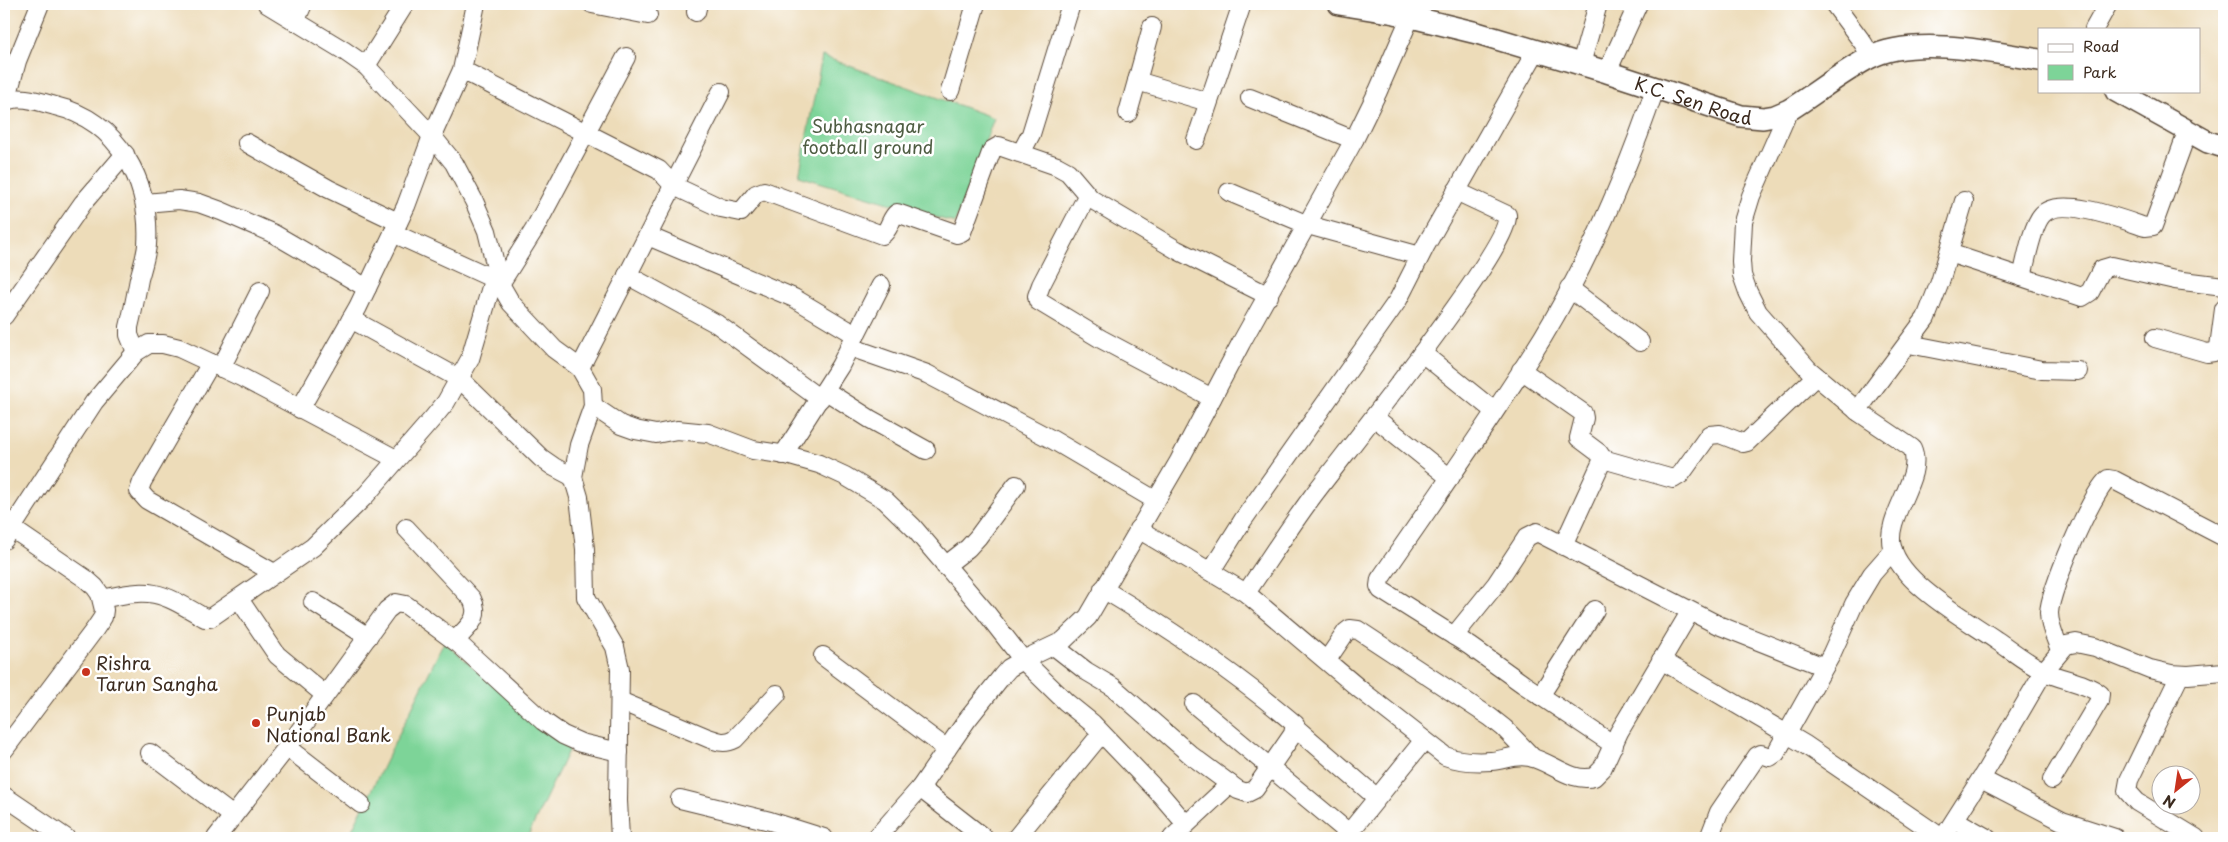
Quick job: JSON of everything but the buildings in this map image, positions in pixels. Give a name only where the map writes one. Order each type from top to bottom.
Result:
[{"type":"street","points":[[40,4],[18,61],[5,102],[24,100],[71,111],[89,119],[119,144],[132,167],[145,203],[147,246],[129,327],[129,335],[136,352]]},
{"type":"street","points":[[267,4],[366,66],[432,136],[454,163],[474,201],[488,231],[497,277],[521,316],[554,349],[580,368],[592,389],[592,406],[579,445],[573,477],[580,497],[585,550],[586,597],[617,653],[620,669],[618,802],[620,838]]},
{"type":"street","points":[[295,22],[303,4]]},
{"type":"street","points":[[366,66],[405,4]]},
{"type":"street","points":[[300,409],[351,319],[396,228],[432,136],[462,70],[476,4]]},
{"type":"street","points":[[592,4],[648,15]]},
{"type":"street","points":[[950,91],[976,4]]},
{"type":"street","points":[[1022,154],[1031,134],[1070,4]]},
{"type":"street","points":[[1196,140],[1242,4]]},
{"type":"street","name":"K.C. Sen Road","points":[[1340,4],[1413,10],[1741,116],[1763,118],[1775,116],[1789,110],[1871,57],[1892,50],[1914,46],[1938,46],[2038,60]]},
{"type":"street","points":[[1581,64],[1598,4]]},
{"type":"street","points":[[1607,72],[1638,4]]},
{"type":"street","points":[[1834,4],[1871,57]]},
{"type":"street","points":[[2095,28],[2108,4]]},
{"type":"street","points":[[876,838],[920,788],[967,720],[1009,668],[1054,646],[1081,625],[1155,500],[1354,140],[1378,91],[1413,10]]},
{"type":"street","points":[[1128,113],[1152,27]]},
{"type":"street","points":[[1211,571],[1243,520],[1398,300],[1420,256],[1536,50]]},
{"type":"street","points":[[102,599],[131,592],[159,593],[205,618],[210,618],[313,547],[366,495],[438,413],[460,379],[478,337],[497,277],[534,230],[626,57]]},
{"type":"street","points":[[462,70],[659,170],[674,186],[730,211],[741,212],[756,194],[764,191],[882,235],[886,233],[893,216],[898,213],[956,234],[962,232],[992,150],[998,146],[1068,172],[1074,177],[1087,196],[1178,250],[1269,296]]},
{"type":"street","points":[[1137,81],[1208,102]]},
{"type":"street","points":[[1614,745],[1454,636],[1381,590],[1379,584],[1543,336],[1569,288],[1618,187],[1634,149],[1655,89]]},
{"type":"street","points":[[580,368],[721,92]]},
{"type":"street","points":[[2118,92],[2208,142],[2224,147]]},
{"type":"street","points":[[1250,98],[1354,140]]},
{"type":"street","points":[[1789,110],[1751,196],[1741,232],[1742,275],[1752,304],[1816,376],[1857,411],[1907,444],[1914,451],[1914,467],[1897,513],[1892,536],[1893,550],[1908,574],[1936,600],[2044,672],[2096,691],[2100,696],[2052,780]]},
{"type":"street","points":[[2022,277],[2036,226],[2041,216],[2048,210],[2082,208],[2145,227],[2154,226],[2188,130]]},
{"type":"street","points":[[246,143],[396,228],[497,277]]},
{"type":"street","points":[[4,316],[82,203],[125,154]]},
{"type":"street","points":[[1246,594],[1312,496],[1422,353],[1484,263],[1507,222],[1507,215],[1504,213],[1456,191]]},
{"type":"street","points":[[1229,192],[1308,225],[1420,256]]},
{"type":"street","points":[[1087,196],[1041,284],[1037,296],[1038,300],[1101,339],[1212,398]]},
{"type":"street","points":[[145,203],[179,200],[199,203],[221,211],[274,234],[367,288]]},
{"type":"street","points":[[1857,411],[1909,344],[1931,306],[1964,200]]},
{"type":"street","points":[[648,236],[794,298],[853,341],[927,374],[1053,440],[1155,500]]},
{"type":"street","points":[[1949,253],[2082,297],[2090,292],[2102,269],[2112,266],[2175,280],[2224,286]]},
{"type":"street","points":[[627,275],[717,324],[823,395],[926,450]]},
{"type":"street","points":[[783,455],[823,395],[881,286]]},
{"type":"street","points":[[1569,288],[1640,342]]},
{"type":"street","points":[[260,291],[142,482],[139,491],[147,500],[274,574]]},
{"type":"street","points":[[2154,338],[2208,353],[2214,352],[2219,347],[2224,309]]},
{"type":"street","points":[[351,319],[460,379],[541,458],[573,477]]},
{"type":"street","points":[[4,750],[99,623],[104,610],[102,599],[95,587],[86,579],[6,531],[94,402],[136,352],[149,344],[163,344],[179,348],[216,365],[396,459]]},
{"type":"street","points":[[1909,344],[2042,370],[2078,370]]},
{"type":"street","points":[[1422,353],[1494,411]]},
{"type":"street","points":[[1521,370],[1583,413],[1584,418],[1579,438],[1599,453],[1603,459],[1673,479],[1681,474],[1709,435],[1720,434],[1743,443],[1747,442],[1816,376]]},
{"type":"street","points":[[592,406],[621,425],[635,430],[656,434],[677,430],[693,430],[708,433],[752,450],[802,459],[845,476],[885,500],[913,527],[984,610],[1023,660],[1102,734],[1162,795],[1185,824]]},
{"type":"street","points":[[1374,417],[1450,478]]},
{"type":"street","points":[[1563,546],[1603,459]]},
{"type":"street","points":[[2060,650],[2050,624],[2050,606],[2083,522],[2108,479],[2114,480],[2224,537]]},
{"type":"street","points":[[945,566],[978,538],[1016,485]]},
{"type":"street","points":[[406,528],[472,599],[476,606],[477,611],[474,620],[455,641]]},
{"type":"street","points":[[1138,529],[1211,571],[1246,594],[1362,691],[1445,756],[1453,759],[1490,761],[1513,756],[1533,758],[1579,778],[1590,778],[1598,774],[1602,769],[1690,612]]},
{"type":"street","points":[[1454,636],[1480,605],[1530,534],[1540,533],[1690,612],[1824,667]]},
{"type":"street","points":[[1709,838],[1719,812],[1756,756],[1760,754],[1773,756],[1824,667],[1863,589],[1893,550]]},
{"type":"street","points":[[1103,589],[1220,665],[1266,700],[1376,798]]},
{"type":"street","points":[[238,599],[277,655],[325,695]]},
{"type":"street","points":[[313,602],[368,637]]},
{"type":"street","points":[[216,838],[287,747],[392,606],[401,603],[455,641],[543,720],[563,735],[581,743],[619,752]]},
{"type":"street","points":[[1540,696],[1595,610]]},
{"type":"street","points":[[1327,660],[1346,632],[1350,629],[1358,630],[1490,716],[1533,758]]},
{"type":"street","points":[[1662,660],[1787,733],[1942,838],[1981,779],[2044,672],[2060,650],[2069,644],[2084,644],[2128,659],[2150,670],[2180,675],[2224,672]]},
{"type":"street","points":[[1054,646],[1086,671],[1113,687],[1192,756],[1244,793],[1251,792],[1270,768],[1296,727]]},
{"type":"street","points":[[823,656],[947,749]]},
{"type":"street","points":[[2180,675],[2129,780],[2127,791],[2137,802],[2196,838]]},
{"type":"street","points":[[620,701],[708,738],[728,743],[736,739],[777,694]]},
{"type":"street","points":[[1194,704],[1347,835],[1424,740]]},
{"type":"street","points":[[1016,838],[1102,734]]},
{"type":"street","points":[[287,747],[361,804]]},
{"type":"street","points":[[150,753],[233,816]]},
{"type":"street","points":[[1981,779],[2062,821],[2115,838]]},
{"type":"street","points":[[1172,838],[1230,784]]},
{"type":"street","points":[[920,788],[984,838]]},
{"type":"street","points":[[4,796],[65,838]]},
{"type":"street","points":[[680,799],[770,821],[824,838]]},
{"type":"street","points":[[1955,820],[1987,838]]},
{"type":"green space","name":"Subhasnagar football ground","points":[[822,56],[994,118],[955,223],[799,176]]},
{"type":"green space","points":[[444,642],[569,749],[527,838],[348,838]]},
{"type":"place","name":"Rishra Tarun Sangha","points":[[86,672]]},
{"type":"place","name":"Punjab National Bank","points":[[256,723]]}]
